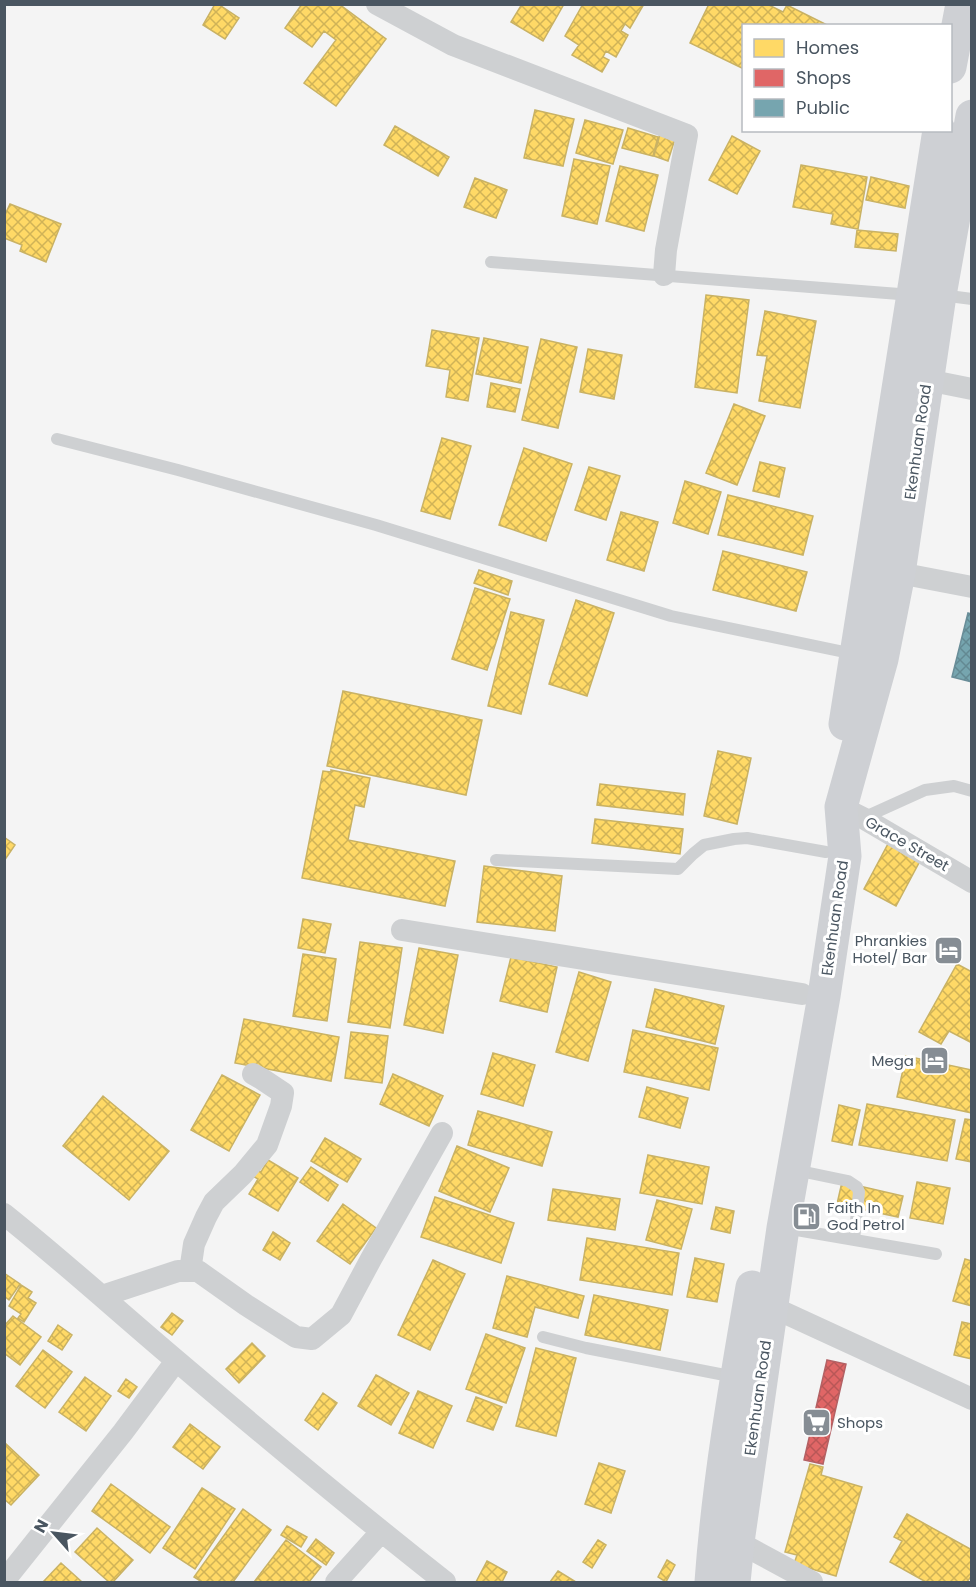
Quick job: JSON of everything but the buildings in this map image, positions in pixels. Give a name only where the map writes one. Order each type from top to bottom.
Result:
[{"type":"main road","points":[[952,61],[962,4]]},
{"type":"main road","name":"Ekenhuan Road","points":[[711,1582],[714,1538],[736,1377],[826,852],[855,654],[927,295],[971,117]]},
{"type":"main road","name":"Ekenhuan Road","points":[[734,1582],[783,1228],[824,996],[852,813],[899,573],[927,380],[927,295],[939,132]]},
{"type":"street","points":[[378,4],[453,45],[687,135],[666,250],[664,275]]},
{"type":"street","points":[[927,380],[972,389]]},
{"type":"street","points":[[899,573],[972,587]]},
{"type":"street","name":"Grace Street","points":[[852,813],[972,882]]},
{"type":"street","points":[[402,930],[802,994]]},
{"type":"street","points":[[190,1271],[194,1244],[214,1202],[243,1174],[267,1145],[281,1106],[283,1093],[253,1074]]},
{"type":"street","points":[[102,1296],[178,1271],[198,1271],[296,1337],[312,1339],[341,1315],[442,1133]]},
{"type":"street","points":[[6,1218],[102,1296],[381,1532],[445,1582]]},
{"type":"street","points":[[772,1307],[972,1400]]},
{"type":"street","points":[[4,1581],[123,1432],[176,1360]]},
{"type":"street","points":[[336,1582],[381,1532]]},
{"type":"street","points":[[738,1542],[812,1582]]},
{"type":"lane","points":[[491,262],[972,299]]},
{"type":"lane","points":[[57,439],[376,525],[671,616],[855,654]]},
{"type":"lane","points":[[852,813],[925,790],[954,786],[972,791]]},
{"type":"lane","points":[[496,860],[678,870],[705,845],[747,838],[826,852]]},
{"type":"lane","points":[[794,1170],[848,1181],[857,1187],[859,1192],[854,1240]]},
{"type":"lane","points":[[783,1228],[936,1254]]},
{"type":"lane","points":[[543,1337],[586,1348],[736,1377]]},
{"type":"place","name":"Phrankies Hotel/ Bar","points":[[948,950]]},
{"type":"place","name":"Mega","points":[[935,1061]]},
{"type":"place","name":"Faith In God Petrol","points":[[806,1217]]},
{"type":"place","name":"Shops","points":[[816,1423]]}]
